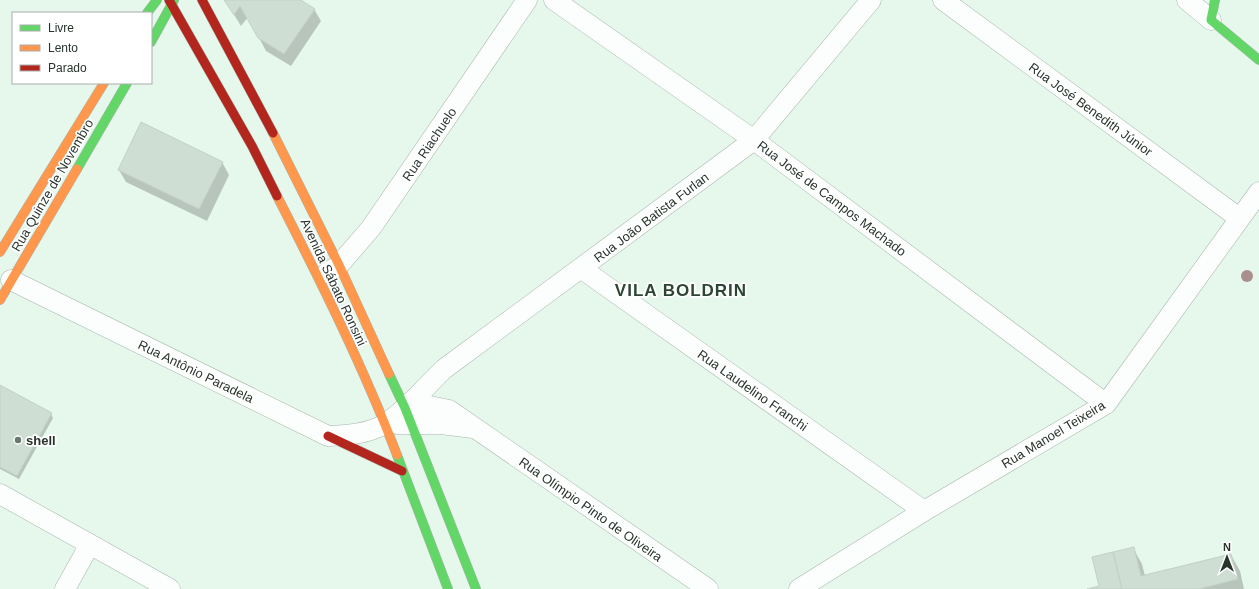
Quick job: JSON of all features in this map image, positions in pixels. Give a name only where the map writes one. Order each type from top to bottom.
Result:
[{"type":"street","points":[[149,12],[157,0]]},
{"type":"street","name":"Avenida Sábato Ronsini","points":[[202,0],[273,133],[339,265],[408,415],[476,589]]},
{"type":"street","name":"Rua Riachuelo","points":[[319,278],[339,265],[371,228],[527,0]]},
{"type":"street","name":"Rua José de Campos Machado","points":[[554,0],[754,140],[1106,404]]},
{"type":"street","name":"Rua João Batista Furlan","points":[[408,415],[444,369],[582,269],[754,140],[871,0]]},
{"type":"street","name":"Rua José Benedith Júnior","points":[[943,0],[1239,218]]},
{"type":"street","points":[[1187,0],[1259,60]]},
{"type":"street","points":[[1211,20],[1215,0]]},
{"type":"street","points":[[152,40],[172,2]]},
{"type":"street","name":"Avenida Sábato Ronsini","points":[[172,2],[252,146],[319,278],[385,424],[448,589]]},
{"type":"street","name":"Rua Quinze de Novembro","points":[[0,252],[103,84]]},
{"type":"street","name":"Rua Quinze de Novembro","points":[[0,300],[126,84]]},
{"type":"street","points":[[252,146],[273,133]]},
{"type":"street","name":"Rua Manoel Teixeira","points":[[799,589],[924,511],[1106,404],[1259,192]]},
{"type":"street","name":"Rua Laudelino Franchi","points":[[582,269],[924,511]]},
{"type":"street","name":"Rua Antônio Paradela","points":[[11,280],[328,436]]},
{"type":"street","name":"Rua Olímpio Pinto de Oliveira","points":[[385,424],[408,415],[474,428],[708,589]]},
{"type":"street","points":[[328,436],[355,434],[368,431],[385,424]]},
{"type":"street","points":[[328,436],[402,471]]},
{"type":"street","points":[[0,494],[170,589]]},
{"type":"street","points":[[65,589],[90,544]]},
{"type":"building","points":[[224,0],[301,0],[315,9],[284,54],[258,38],[240,6],[234,15]]},
{"type":"building","points":[[141,122],[223,162],[199,209],[118,170]]},
{"type":"building","name":"shell","points":[[0,385],[52,413],[17,476],[0,467]]},
{"type":"building","points":[[1134,547],[1141,576],[1231,554],[1238,579],[1199,589],[1122,589],[1113,552]]},
{"type":"building","points":[[1113,552],[1122,589],[1087,589],[1099,586],[1092,557]]},
{"type":"traffic: fast","points":[[148,12],[157,0]]},
{"type":"traffic: fast","points":[[152,40],[174,0]]},
{"type":"traffic: fast","points":[[1215,0],[1211,20],[1259,60]]},
{"type":"traffic: fast","points":[[77,169],[126,84]]},
{"type":"traffic: fast","points":[[389,374],[405,408],[476,589]]},
{"type":"traffic: fast","points":[[397,455],[448,589]]},
{"type":"traffic: slow","points":[[0,252],[103,84]]},
{"type":"traffic: slow","points":[[273,133],[339,265],[389,374]]},
{"type":"traffic: slow","points":[[0,300],[77,169]]},
{"type":"traffic: slow","points":[[277,196],[325,291],[370,389],[397,455]]},
{"type":"traffic: jam","points":[[169,0],[252,146],[277,196]]},
{"type":"traffic: jam","points":[[202,0],[273,133]]},
{"type":"traffic: jam","points":[[328,436],[402,471]]},
{"type":"place","name":"shell","points":[[18,440]]},
{"type":"district","name":"VILA BOLDRIN","points":[[681,290]]}]
